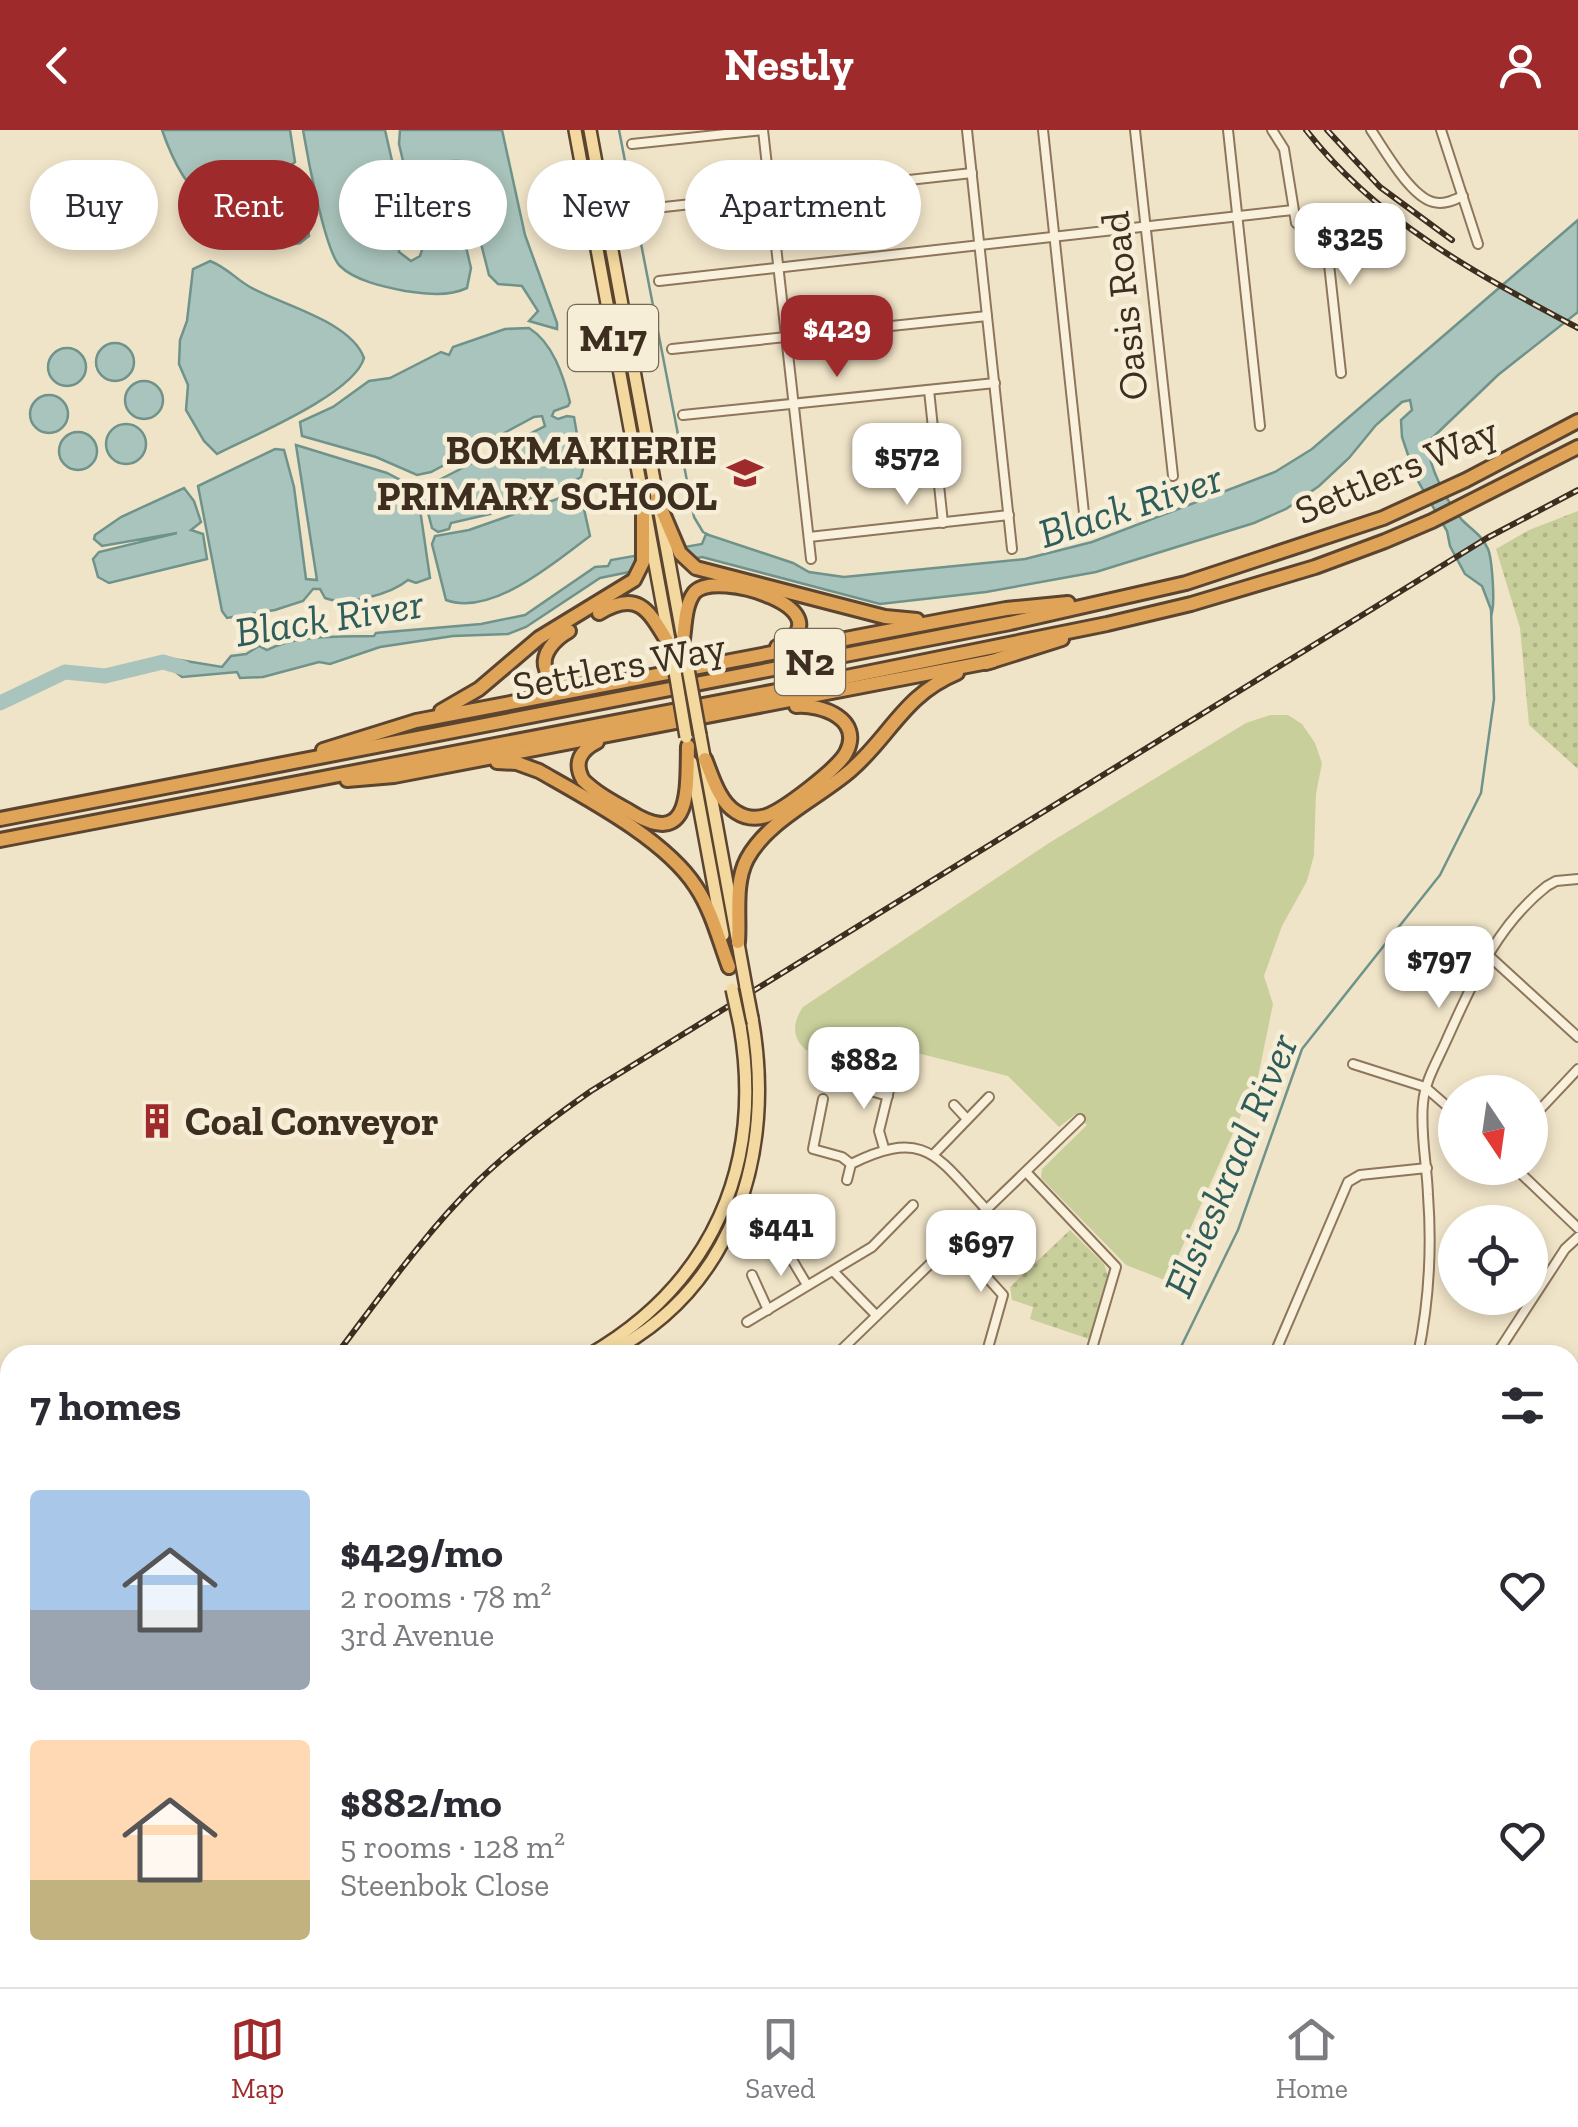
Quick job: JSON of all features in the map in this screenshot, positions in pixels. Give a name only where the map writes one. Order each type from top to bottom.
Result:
[{"type":"highway","name":"Settlers Way","points":[[0,820],[1010,623],[1186,583],[1340,534],[1422,502],[1578,422]]},
{"type":"highway","name":"Settlers Way","points":[[0,840],[1107,624],[1191,604],[1385,541],[1474,501],[1578,447]]},
{"type":"highway","points":[[416,721],[473,694],[526,648],[622,589],[640,572],[659,546],[650,499]]},
{"type":"highway","points":[[650,499],[659,546],[702,570],[892,618],[945,620]]},
{"type":"highway","points":[[677,647],[689,603],[695,592],[708,584],[779,600],[796,614],[798,626],[792,638],[760,654]]},
{"type":"highway","points":[[618,681],[558,682],[546,669],[547,649],[558,637],[623,602],[647,610],[677,647]]},
{"type":"highway","points":[[274,768],[416,721],[945,620],[1051,604],[1097,602]]},
{"type":"highway","points":[[738,942],[740,880],[746,862],[760,842],[858,763],[916,697],[942,679],[1107,624]]},
{"type":"highway","points":[[293,785],[394,776],[993,660]]},
{"type":"highway","points":[[705,759],[730,808],[753,818],[774,812],[832,768],[847,751],[846,724],[828,710],[804,705],[743,710]]},
{"type":"highway","points":[[614,734],[582,752],[580,776],[594,790],[657,825],[673,822],[683,809],[687,741]]},
{"type":"highway","points":[[469,762],[517,764],[539,771],[658,846],[679,865],[699,892],[729,967]]},
{"type":"main road","name":"M17","points":[[575,130],[650,499]]},
{"type":"main road","name":"M17","points":[[590,130],[650,499]]},
{"type":"main road","points":[[604,1345],[642,1320],[674,1289],[700,1254],[725,1206],[740,1159],[746,1116],[746,1065],[687,741],[677,647],[659,546]]},
{"type":"main road","points":[[623,1345],[644,1333],[677,1304],[711,1262],[737,1214],[754,1156],[760,1105],[752,1018],[705,759],[677,647]]},
{"type":"street","points":[[632,144],[763,130],[766,160]]},
{"type":"street","points":[[967,130],[1012,549]]},
{"type":"street","points":[[1043,130],[1086,532]]},
{"type":"street","name":"Oasis Road","points":[[1135,130],[1173,476]]},
{"type":"street","points":[[1228,130],[1260,426]]},
{"type":"street","points":[[1272,130],[1284,150],[1296,223],[1321,241],[1328,255],[1341,374]]},
{"type":"street","points":[[1371,130],[1408,182],[1426,199],[1439,203],[1464,196]]},
{"type":"street","points":[[1441,130],[1478,244]]},
{"type":"street","points":[[921,179],[972,173]]},
{"type":"street","points":[[658,281],[1293,210]]},
{"type":"street","points":[[776,250],[811,560]]},
{"type":"street","points":[[672,350],[987,316]]},
{"type":"street","points":[[683,415],[995,383]]},
{"type":"street","points":[[929,390],[943,522]]},
{"type":"street","points":[[809,537],[1009,515]]},
{"type":"street","points":[[1420,1345],[1429,1276],[1422,1120],[1425,1087],[1478,969],[1509,924],[1541,890],[1556,881],[1578,879]]},
{"type":"street","points":[[1488,955],[1578,1037]]},
{"type":"street","points":[[1353,1064],[1425,1087],[1438,1099]]},
{"type":"street","points":[[1548,1101],[1578,1070]]},
{"type":"street","points":[[884,1148],[879,1131],[894,1074]]},
{"type":"street","points":[[843,1082],[888,1096]]},
{"type":"street","points":[[934,1154],[989,1097]]},
{"type":"street","points":[[823,1099],[813,1149],[852,1164]]},
{"type":"street","points":[[954,1105],[967,1119]]},
{"type":"street","points":[[846,1345],[1080,1118]]},
{"type":"street","points":[[847,1180],[852,1164],[884,1148],[900,1146],[934,1154],[986,1210]]},
{"type":"street","points":[[1278,1345],[1348,1182],[1360,1175],[1427,1168]]},
{"type":"street","points":[[1026,1172],[1116,1268],[1093,1345]]},
{"type":"street","points":[[1533,1185],[1578,1228]]},
{"type":"street","points":[[788,1202],[782,1242],[807,1285]]},
{"type":"street","points":[[747,1322],[872,1247],[913,1206]]},
{"type":"street","points":[[1503,1345],[1565,1250],[1578,1237]]},
{"type":"street","points":[[954,1240],[1003,1295],[989,1345]]},
{"type":"street","points":[[833,1271],[876,1316]]},
{"type":"street","points":[[752,1276],[768,1310]]},
{"type":"green space","points":[[1578,511],[1578,769],[1529,725],[1520,628],[1496,549],[1529,530]]},
{"type":"green space","points":[[1270,715],[1288,715],[1302,724],[1322,763],[1316,794],[1314,855],[1307,881],[1282,926],[1264,976],[1273,1004],[1258,1077],[1167,1281],[1126,1265],[1041,1178],[1042,1169],[1087,1125],[1076,1114],[1059,1127],[1008,1076],[838,1033],[811,1051],[806,1050],[796,1035],[797,1018],[803,1007],[1049,843],[1246,723]]},
{"type":"green space","points":[[1070,1230],[1104,1264],[1108,1276],[1089,1339],[1030,1319],[1033,1307],[1012,1300],[1010,1287]]},
{"type":"water","points":[[162,130],[290,130],[295,160],[178,160],[178,166]]},
{"type":"water","points":[[303,130],[385,130],[392,160],[339,160],[339,250],[399,250],[411,261],[422,250],[467,250],[471,268],[467,288],[445,294],[413,292],[371,283],[346,271],[334,257],[319,209],[319,160],[309,160]]},
{"type":"water","points":[[400,130],[502,130],[527,250],[530,250],[557,329],[529,321],[538,311],[522,286],[498,284],[489,275],[483,250],[507,250],[507,160],[403,160]]},
{"type":"water","name":"Black River","points":[[1578,220],[1578,312],[1498,375],[1429,441],[1430,460],[1444,493],[1488,549],[1493,580],[1492,612],[1482,586],[1465,574],[1450,546],[1447,531],[1415,476],[1402,437],[1401,420],[1412,410],[1410,400],[1402,402],[1376,425],[1319,486],[1286,509],[1254,523],[1096,572],[986,592],[880,604],[702,557],[600,578],[526,627],[508,634],[453,636],[380,647],[330,664],[319,662],[263,677],[240,678],[237,672],[182,677],[163,662],[168,658],[222,667],[231,656],[246,654],[259,646],[267,650],[306,639],[374,636],[525,615],[595,567],[608,566],[611,560],[702,544],[706,534],[809,572],[844,577],[1025,559],[1092,542],[1275,472],[1312,449]]},
{"type":"water","points":[[210,261],[250,287],[330,324],[357,345],[364,358],[342,386],[217,454],[204,441],[186,410],[188,385],[179,364],[193,269]]},
{"type":"water","points":[[529,328],[551,351],[570,402],[552,416],[574,417],[583,469],[581,477],[574,481],[490,514],[451,523],[449,529],[438,532],[432,528],[424,497],[427,486],[545,426],[542,416],[431,472],[417,475],[376,457],[302,436],[300,422],[333,407],[369,381],[390,378],[441,352],[449,355],[453,347],[505,329]]},
{"type":"water","points":[[115,343],[129,348],[134,362],[129,376],[115,381],[101,376],[96,362],[101,348]]},
{"type":"water","points":[[67,348],[81,353],[86,367],[81,381],[67,386],[53,381],[48,367],[53,353]]},
{"type":"water","points":[[144,381],[158,386],[163,400],[158,414],[144,419],[130,414],[125,400],[130,386]]},
{"type":"water","points":[[49,395],[63,400],[68,414],[63,428],[49,433],[35,428],[30,414],[35,400]]},
{"type":"water","points":[[126,424],[140,430],[146,444],[140,458],[126,464],[112,458],[106,444],[112,430]]},
{"type":"water","points":[[78,432],[92,437],[97,451],[92,465],[78,470],[64,465],[59,451],[64,437]]},
{"type":"water","points":[[296,445],[387,473],[412,486],[421,516],[430,578],[416,583],[408,580],[381,594],[357,600],[325,598],[320,589],[313,589],[303,601],[227,618],[222,611],[198,486],[275,449],[284,450],[294,487],[306,579],[317,580]]},
{"type":"water","points":[[184,488],[194,501],[201,522],[191,530],[203,534],[207,559],[109,583],[98,577],[93,559],[99,552],[177,533],[102,546],[95,535],[121,517]]},
{"type":"water","points":[[580,491],[590,536],[503,594],[464,603],[446,600],[432,544],[435,536],[469,530]]},
{"type":"waterway","points":[[619,130],[694,517],[709,535]]},
{"type":"waterway","name":"Elsieskraal River","points":[[1182,1345],[1238,1230],[1302,1049],[1440,875],[1481,793],[1494,699],[1491,610]]},
{"type":"waterway","name":"Black River","points":[[0,703],[65,672],[105,676],[163,662],[184,668]]},
{"type":"railway","points":[[1306,130],[1364,192],[1397,219],[1467,266],[1578,328]]},
{"type":"railway","points":[[1327,130],[1380,187],[1452,240]]},
{"type":"railway","points":[[344,1345],[439,1223],[490,1169],[591,1091],[1487,538],[1578,490]]},
{"type":"place","name":"BOKMAKIERIE PRIMARY SCHOOL","points":[[745,473]]},
{"type":"place","name":"Coal Conveyor","points":[[157,1121]]}]
